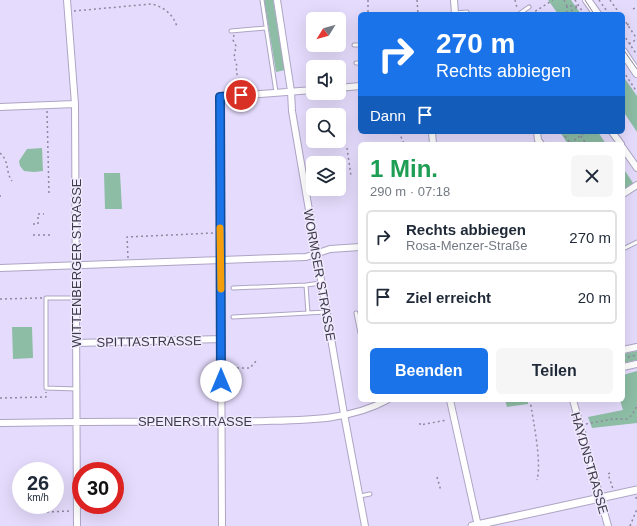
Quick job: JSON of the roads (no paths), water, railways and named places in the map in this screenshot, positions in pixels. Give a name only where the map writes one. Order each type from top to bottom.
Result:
[{"type":"main road","points":[[587,0],[596,12]]},
{"type":"main road","points":[[625,55],[637,73]]},
{"type":"street","name":"WITTENBERGER STRASSE","points":[[67,0],[75,104],[77,526]]},
{"type":"street","name":"WORMSER STRASSE","points":[[277,0],[291,91],[292,111],[326,312],[365,526]]},
{"type":"street","points":[[454,0],[455,12]]},
{"type":"street","points":[[346,87],[358,86]]},
{"type":"street","points":[[222,526],[220,97],[306,90]]},
{"type":"street","points":[[0,108],[75,104]]},
{"type":"street","points":[[625,151],[637,168]]},
{"type":"street","points":[[625,193],[637,185]]},
{"type":"street","points":[[0,268],[306,257],[335,248],[358,247]]},
{"type":"street","name":"SPITTASTRASSE","points":[[77,343],[221,339]]},
{"type":"street","points":[[625,350],[637,347]]},
{"type":"street","points":[[625,367],[637,364]]},
{"type":"street","name":"SPENERSTRASSE","points":[[0,423],[77,421],[221,422],[312,420],[374,407],[384,402]]},
{"type":"street","points":[[450,402],[476,526],[637,490]]},
{"type":"street","name":"HAYDNSTRASSE","points":[[574,402],[608,526]]},
{"type":"lane","points":[[262,0],[276,92]]},
{"type":"lane","points":[[522,12],[529,8]]},
{"type":"lane","points":[[231,31],[266,28]]},
{"type":"lane","points":[[625,248],[637,242]]},
{"type":"lane","points":[[232,288],[321,283]]},
{"type":"lane","points":[[306,285],[308,313]]},
{"type":"lane","points":[[77,298],[46,298],[46,388],[77,389]]},
{"type":"lane","points":[[233,317],[326,312]]},
{"type":"lane","points":[[356,313],[358,323]]},
{"type":"lane","points":[[373,402],[374,407]]},
{"type":"lane","points":[[360,496],[370,494]]},
{"type":"tram line","points":[[585,0],[593,12]]},
{"type":"tram line","points":[[625,52],[637,69]]}]
